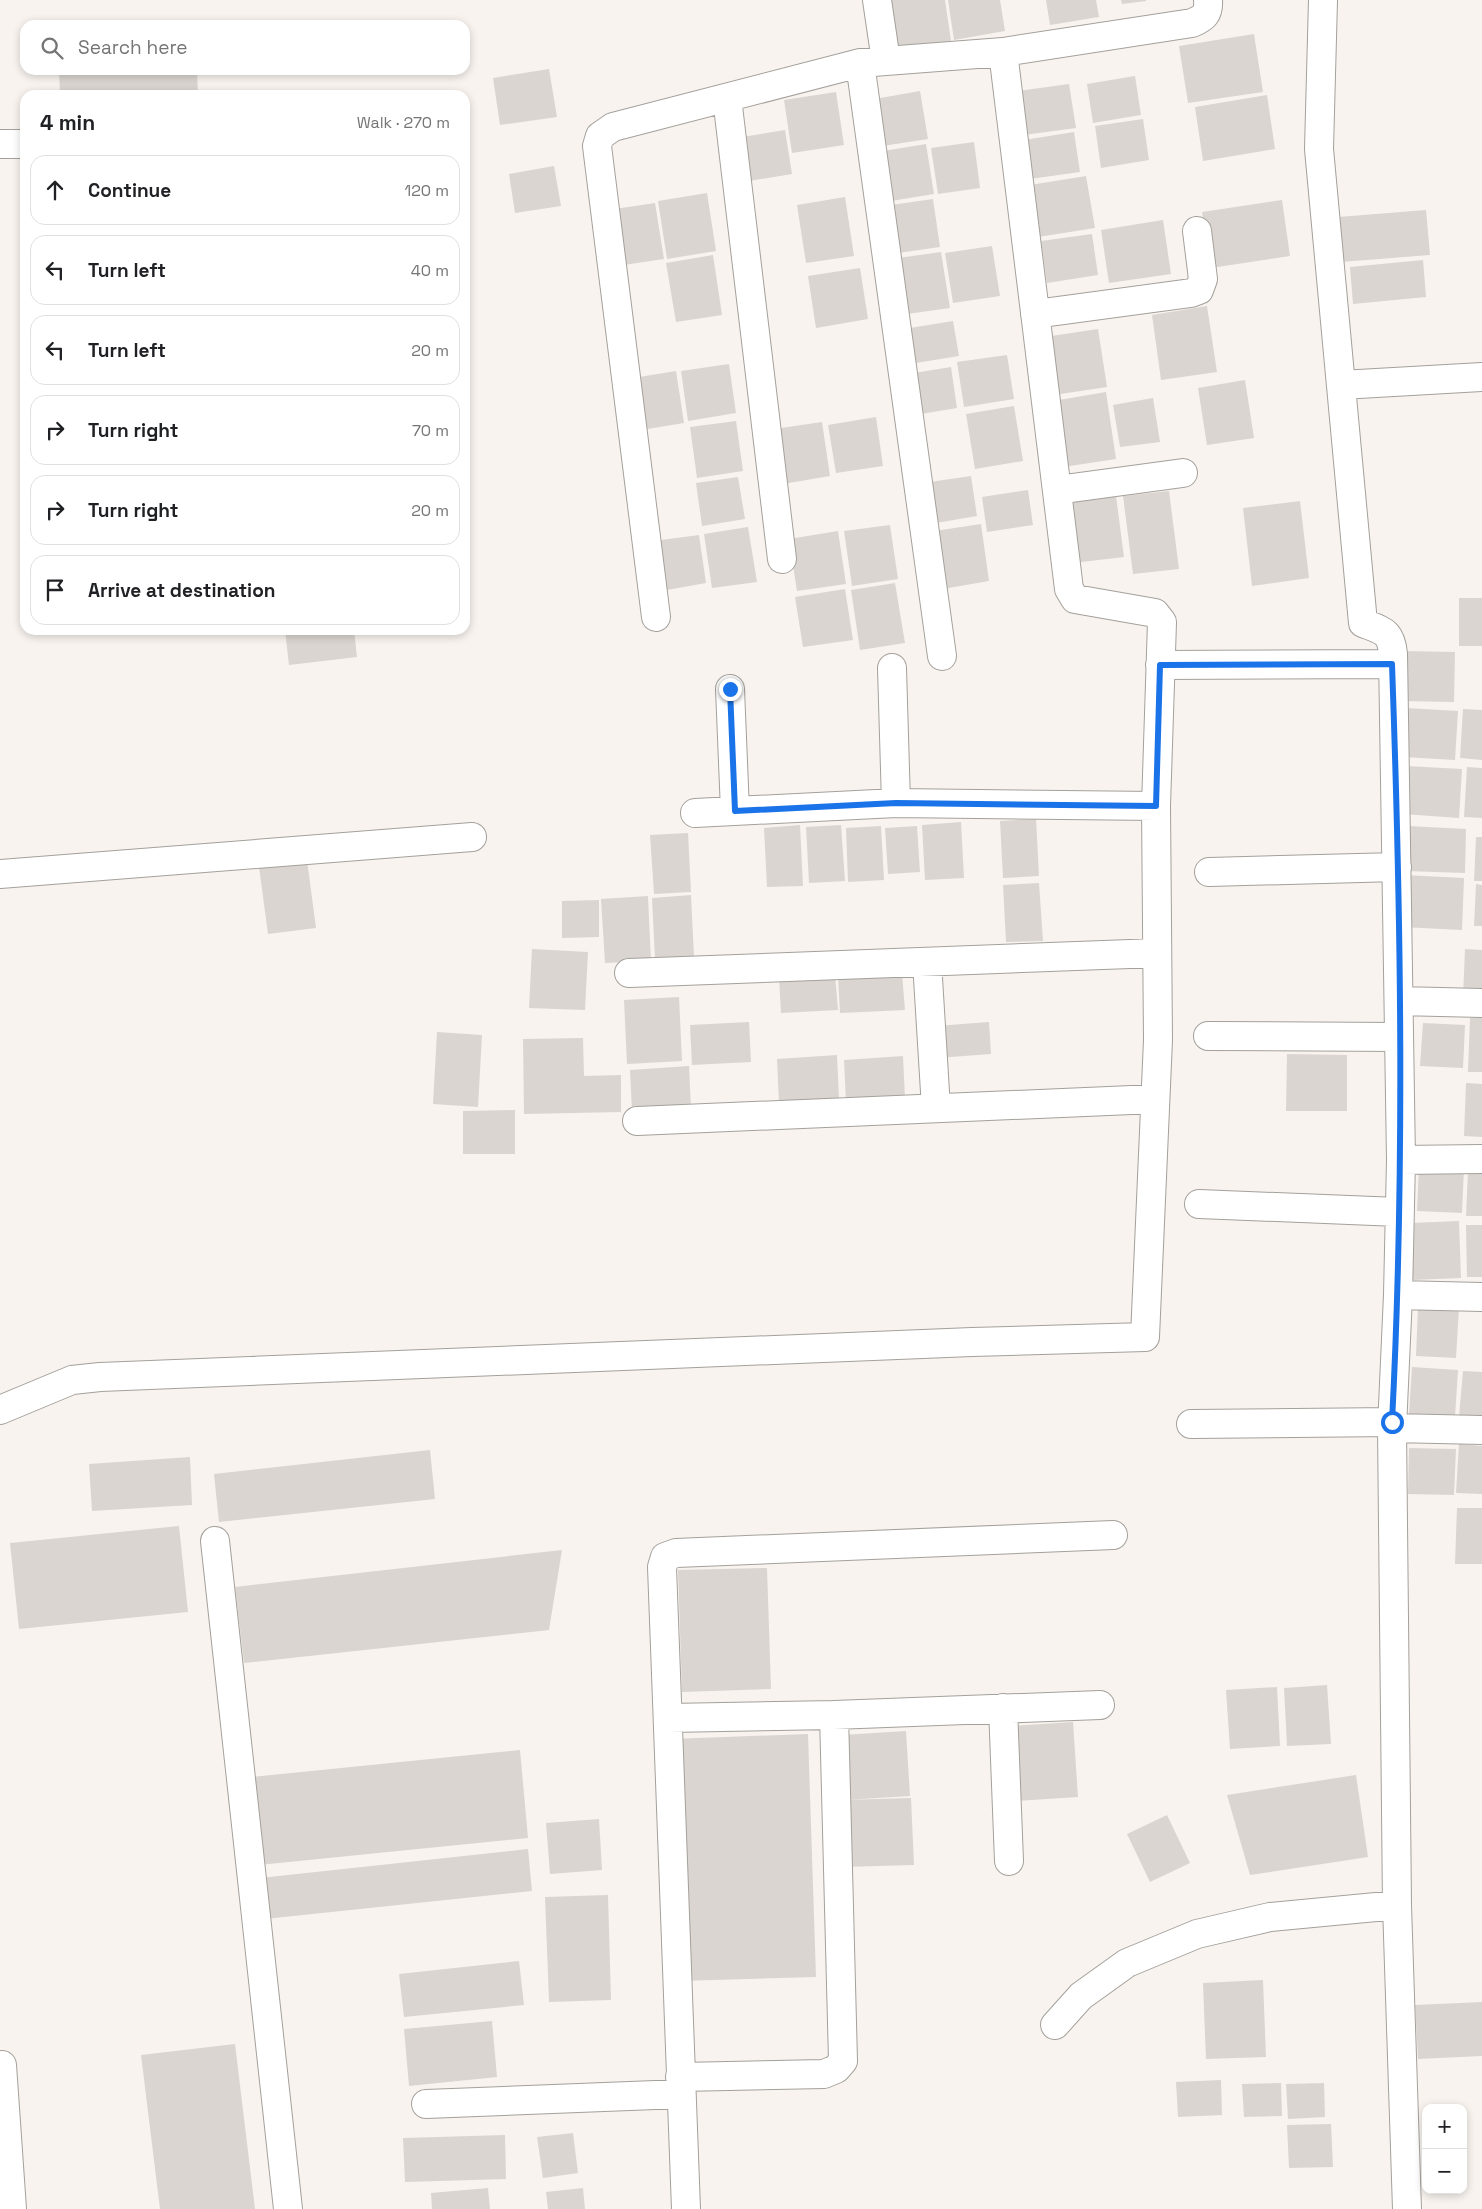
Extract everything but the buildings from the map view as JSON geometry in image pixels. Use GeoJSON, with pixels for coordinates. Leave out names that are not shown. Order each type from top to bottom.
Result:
{"type":"FeatureCollection","features":[{"type":"Feature","properties":{"kind":"street"},"geometry":{"type":"LineString","coordinates":[[877,0],[886,61]]}},
{"type":"Feature","properties":{"kind":"street"},"geometry":{"type":"LineString","coordinates":[[656,617],[597,146],[600,136],[613,128],[860,62],[1003,52],[1192,23],[1204,18],[1209,8],[1208,0]]}},
{"type":"Feature","properties":{"kind":"street"},"geometry":{"type":"LineString","coordinates":[[1323,0],[1320,148],[1363,623],[1385,632],[1391,640],[1392,664],[1401,1160],[1398,1212],[1398,1295],[1392,1425],[1397,1905],[1406,2209]]}},
{"type":"Feature","properties":{"kind":"street"},"geometry":{"type":"LineString","coordinates":[[0,1410],[72,1380],[100,1377],[962,1342],[1145,1338],[1155,1099],[1157,953],[1156,806],[1162,622],[1155,613],[1075,600],[1069,589],[1003,52]]}},
{"type":"Feature","properties":{"kind":"street"},"geometry":{"type":"LineString","coordinates":[[860,62],[942,656]]}},
{"type":"Feature","properties":{"kind":"street"},"geometry":{"type":"LineString","coordinates":[[727,98],[782,559]]}},
{"type":"Feature","properties":{"kind":"street"},"geometry":{"type":"LineString","coordinates":[[0,144],[20,144]]}},
{"type":"Feature","properties":{"kind":"street"},"geometry":{"type":"LineString","coordinates":[[1035,314],[1191,293],[1199,290],[1203,279],[1197,231]]}},
{"type":"Feature","properties":{"kind":"street"},"geometry":{"type":"LineString","coordinates":[[1341,385],[1482,377]]}},
{"type":"Feature","properties":{"kind":"street"},"geometry":{"type":"LineString","coordinates":[[1057,490],[1184,473]]}},
{"type":"Feature","properties":{"kind":"street"},"geometry":{"type":"LineString","coordinates":[[1160,665],[1392,664]]}},
{"type":"Feature","properties":{"kind":"street"},"geometry":{"type":"LineString","coordinates":[[892,668],[896,803]]}},
{"type":"Feature","properties":{"kind":"street"},"geometry":{"type":"LineString","coordinates":[[730,689],[735,811]]}},
{"type":"Feature","properties":{"kind":"street"},"geometry":{"type":"LineString","coordinates":[[695,813],[896,803],[1156,806]]}},
{"type":"Feature","properties":{"kind":"street"},"geometry":{"type":"LineString","coordinates":[[0,874],[472,837]]}},
{"type":"Feature","properties":{"kind":"street"},"geometry":{"type":"LineString","coordinates":[[1209,872],[1397,867]]}},
{"type":"Feature","properties":{"kind":"street"},"geometry":{"type":"LineString","coordinates":[[628,973],[1157,953]]}},
{"type":"Feature","properties":{"kind":"street"},"geometry":{"type":"LineString","coordinates":[[927,962],[936,1108]]}},
{"type":"Feature","properties":{"kind":"street"},"geometry":{"type":"LineString","coordinates":[[1399,1002],[1482,1003]]}},
{"type":"Feature","properties":{"kind":"street"},"geometry":{"type":"LineString","coordinates":[[1208,1036],[1399,1037]]}},
{"type":"Feature","properties":{"kind":"street"},"geometry":{"type":"LineString","coordinates":[[637,1120],[1155,1099]]}},
{"type":"Feature","properties":{"kind":"street"},"geometry":{"type":"LineString","coordinates":[[1401,1160],[1482,1159]]}},
{"type":"Feature","properties":{"kind":"street"},"geometry":{"type":"LineString","coordinates":[[1199,1204],[1398,1212]]}},
{"type":"Feature","properties":{"kind":"street"},"geometry":{"type":"LineString","coordinates":[[1398,1295],[1482,1296]]}},
{"type":"Feature","properties":{"kind":"street"},"geometry":{"type":"LineString","coordinates":[[1191,1424],[1392,1425],[1482,1430]]}},
{"type":"Feature","properties":{"kind":"street"},"geometry":{"type":"LineString","coordinates":[[686,2209],[662,1567],[665,1557],[676,1552],[1113,1534]]}},
{"type":"Feature","properties":{"kind":"street"},"geometry":{"type":"LineString","coordinates":[[215,1541],[288,2209]]}},
{"type":"Feature","properties":{"kind":"street"},"geometry":{"type":"LineString","coordinates":[[669,1718],[834,1716],[1100,1704]]}},
{"type":"Feature","properties":{"kind":"street"},"geometry":{"type":"LineString","coordinates":[[1003,1708],[1008,1862]]}},
{"type":"Feature","properties":{"kind":"street"},"geometry":{"type":"LineString","coordinates":[[426,2104],[824,2074],[836,2069],[843,2060],[834,1716]]}},
{"type":"Feature","properties":{"kind":"street"},"geometry":{"type":"LineString","coordinates":[[1055,2025],[1081,1996],[1127,1963],[1197,1934],[1270,1917],[1397,1905]]}},
{"type":"Feature","properties":{"kind":"street"},"geometry":{"type":"LineString","coordinates":[[2,2065],[12,2209]]}},
{"type":"Feature","properties":{"kind":"route"},"geometry":{"type":"LineString","coordinates":[[730,689],[735,811],[896,803],[1156,806],[1160,665],[1392,664],[1401,1160],[1398,1212],[1398,1295],[1392,1422]]}}]}
